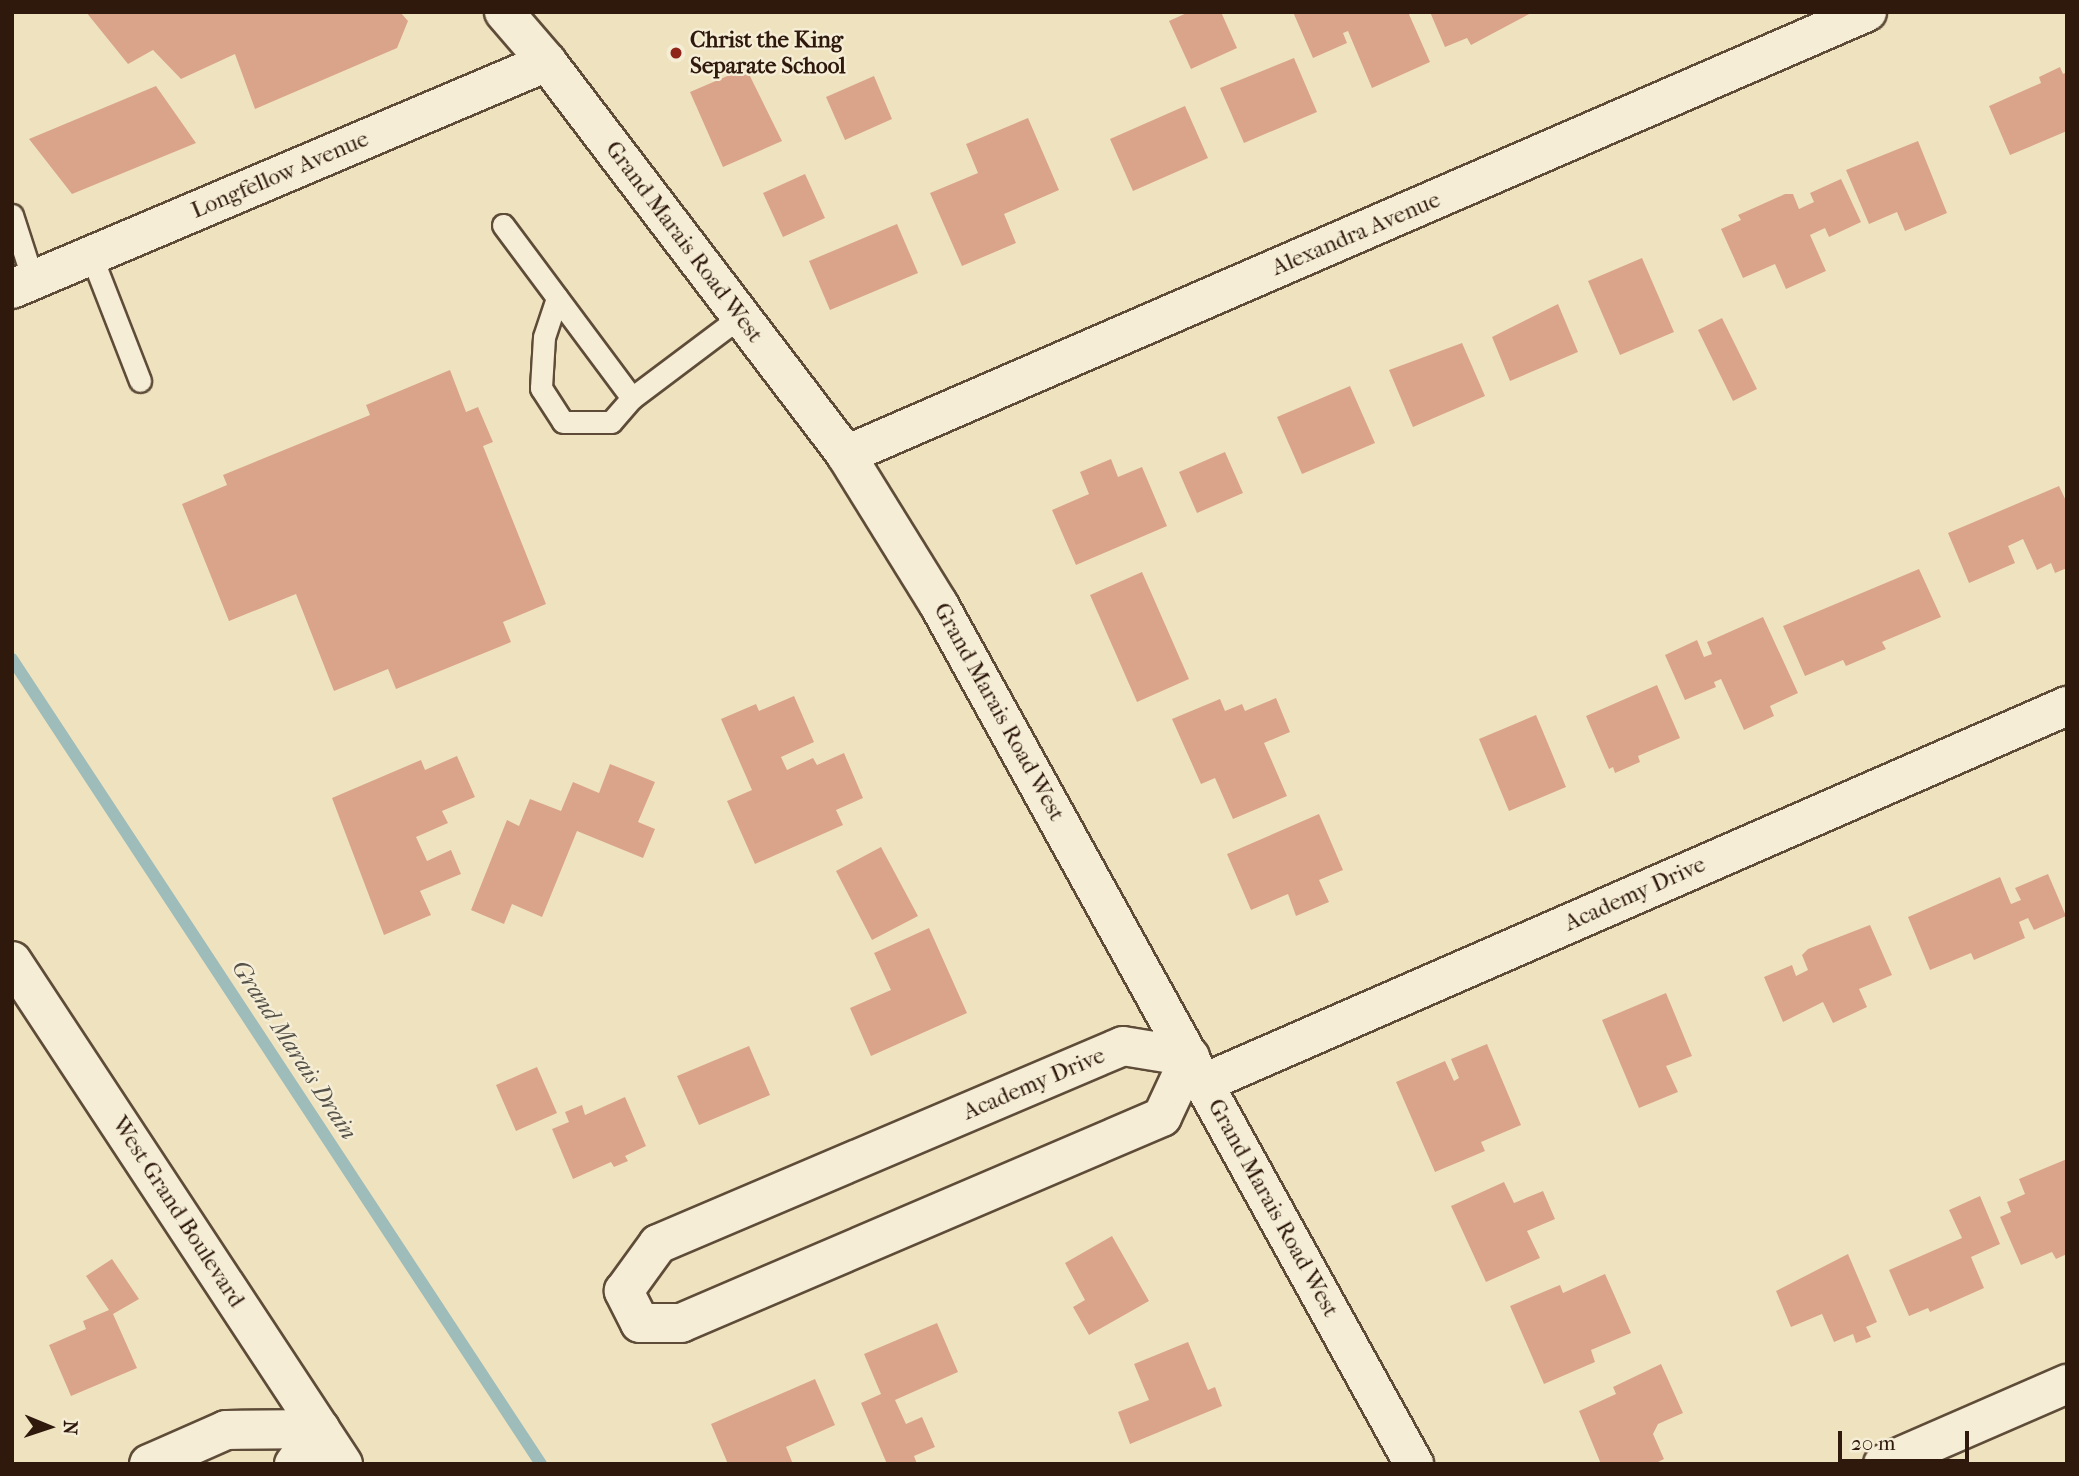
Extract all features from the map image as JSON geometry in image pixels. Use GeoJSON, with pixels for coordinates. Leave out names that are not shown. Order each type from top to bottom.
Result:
{"type":"FeatureCollection","features":[{"type":"Feature","properties":{"kind":"street","name":"Grand Marais Road West"},"geometry":{"type":"LineString","coordinates":[[504,12],[547,62],[846,456],[939,604],[1414,1464]]}},
{"type":"Feature","properties":{"kind":"street","name":"Alexandra Avenue"},"geometry":{"type":"LineString","coordinates":[[846,456],[1867,12]]}},
{"type":"Feature","properties":{"kind":"street","name":"Longfellow Avenue"},"geometry":{"type":"LineString","coordinates":[[23,284],[547,62]]}},
{"type":"Feature","properties":{"kind":"street","name":"Academy Drive"},"geometry":{"type":"LineString","coordinates":[[1197,1070],[1123,1045],[658,1244],[624,1291],[640,1323],[681,1323],[1162,1116],[1197,1070],[2067,706]]}},
{"type":"Feature","properties":{"kind":"street","name":"West Grand Boulevard"},"geometry":{"type":"LineString","coordinates":[[12,961],[342,1464]]}},
{"type":"Feature","properties":{"kind":"street"},"geometry":{"type":"LineString","coordinates":[[1883,1464],[2067,1384]]}},
{"type":"Feature","properties":{"kind":"street"},"geometry":{"type":"LineString","coordinates":[[149,1464],[226,1430],[320,1429]]}},
{"type":"Feature","properties":{"kind":"street"},"geometry":{"type":"LineString","coordinates":[[294,1464],[320,1429]]}},
{"type":"Feature","properties":{"kind":"lane"},"geometry":{"type":"LineString","coordinates":[[12,215],[23,284]]}},
{"type":"Feature","properties":{"kind":"lane"},"geometry":{"type":"LineString","coordinates":[[503,225],[632,398]]}},
{"type":"Feature","properties":{"kind":"lane"},"geometry":{"type":"LineString","coordinates":[[91,255],[139,381]]}},
{"type":"Feature","properties":{"kind":"lane"},"geometry":{"type":"LineString","coordinates":[[558,298],[544,338],[541,388],[563,422],[611,422],[632,398],[740,317]]}},
{"type":"Feature","properties":{"kind":"building"},"geometry":{"type":"Polygon","coordinates":[[[86,12],[400,12],[408,21],[397,48],[255,109],[235,54],[181,79],[153,50],[128,64],[86,12]]]}},
{"type":"Feature","properties":{"kind":"building"},"geometry":{"type":"Polygon","coordinates":[[[1189,12],[1221,12],[1237,48],[1191,69],[1169,21],[1189,12]]]}},
{"type":"Feature","properties":{"kind":"building"},"geometry":{"type":"Polygon","coordinates":[[[1293,12],[1408,12],[1430,62],[1372,88],[1348,31],[1343,33],[1347,43],[1313,58],[1293,12]]]}},
{"type":"Feature","properties":{"kind":"building"},"geometry":{"type":"Polygon","coordinates":[[[1430,12],[1533,12],[1471,45],[1467,38],[1445,47],[1430,12]]]}},
{"type":"Feature","properties":{"kind":"building"},"geometry":{"type":"Polygon","coordinates":[[[1294,58],[1317,112],[1244,143],[1220,88],[1294,58]]]}},
{"type":"Feature","properties":{"kind":"building"},"geometry":{"type":"Polygon","coordinates":[[[2060,67],[2063,74],[2067,72],[2067,131],[2010,155],[1989,106],[2041,83],[2039,77],[2060,67]]]}},
{"type":"Feature","properties":{"kind":"building"},"geometry":{"type":"Polygon","coordinates":[[[746,68],[782,141],[723,167],[690,92],[746,68]]]}},
{"type":"Feature","properties":{"kind":"building"},"geometry":{"type":"Polygon","coordinates":[[[874,76],[892,119],[845,140],[826,97],[874,76]]]}},
{"type":"Feature","properties":{"kind":"building"},"geometry":{"type":"Polygon","coordinates":[[[156,86],[196,143],[72,194],[29,139],[156,86]]]}},
{"type":"Feature","properties":{"kind":"building"},"geometry":{"type":"Polygon","coordinates":[[[1185,106],[1208,158],[1133,191],[1110,139],[1185,106]]]}},
{"type":"Feature","properties":{"kind":"building"},"geometry":{"type":"Polygon","coordinates":[[[1028,118],[1059,190],[1004,214],[1016,243],[962,266],[930,193],[978,173],[966,144],[1028,118]]]}},
{"type":"Feature","properties":{"kind":"building"},"geometry":{"type":"Polygon","coordinates":[[[1918,141],[1947,213],[1905,231],[1897,212],[1869,224],[1846,170],[1918,141]]]}},
{"type":"Feature","properties":{"kind":"building"},"geometry":{"type":"Polygon","coordinates":[[[805,174],[825,218],[783,237],[763,193],[805,174]]]}},
{"type":"Feature","properties":{"kind":"building"},"geometry":{"type":"Polygon","coordinates":[[[1841,179],[1861,222],[1829,237],[1825,228],[1810,235],[1826,271],[1786,289],[1775,264],[1743,278],[1721,229],[1741,220],[1738,215],[1785,194],[1793,194],[1799,209],[1814,202],[1810,193],[1841,179]]]}},
{"type":"Feature","properties":{"kind":"building"},"geometry":{"type":"Polygon","coordinates":[[[897,224],[918,273],[830,310],[809,261],[897,224]]]}},
{"type":"Feature","properties":{"kind":"building"},"geometry":{"type":"Polygon","coordinates":[[[1642,258],[1674,332],[1620,355],[1588,281],[1642,258]]]}},
{"type":"Feature","properties":{"kind":"building"},"geometry":{"type":"Polygon","coordinates":[[[1558,304],[1578,352],[1510,381],[1492,337],[1558,304]]]}},
{"type":"Feature","properties":{"kind":"building"},"geometry":{"type":"Polygon","coordinates":[[[1722,318],[1757,389],[1733,401],[1698,330],[1722,318]]]}},
{"type":"Feature","properties":{"kind":"building"},"geometry":{"type":"Polygon","coordinates":[[[1462,343],[1485,396],[1413,427],[1389,370],[1462,343]]]}},
{"type":"Feature","properties":{"kind":"building"},"geometry":{"type":"Polygon","coordinates":[[[450,370],[466,412],[478,407],[493,442],[483,446],[546,604],[503,622],[511,642],[396,689],[388,669],[334,691],[296,594],[229,621],[182,504],[227,485],[223,475],[370,415],[366,405],[450,370]]]}},
{"type":"Feature","properties":{"kind":"building"},"geometry":{"type":"Polygon","coordinates":[[[1350,386],[1375,443],[1302,474],[1277,417],[1350,386]]]}},
{"type":"Feature","properties":{"kind":"building"},"geometry":{"type":"Polygon","coordinates":[[[1225,452],[1243,493],[1197,513],[1179,472],[1225,452]]]}},
{"type":"Feature","properties":{"kind":"building"},"geometry":{"type":"Polygon","coordinates":[[[1111,459],[1118,477],[1142,467],[1167,526],[1076,565],[1052,510],[1089,494],[1080,472],[1111,459]]]}},
{"type":"Feature","properties":{"kind":"building"},"geometry":{"type":"Polygon","coordinates":[[[2059,486],[2067,503],[2067,568],[2055,573],[2051,563],[2037,570],[2023,539],[2008,546],[2015,563],[1969,583],[1948,533],[2059,486]]]}},
{"type":"Feature","properties":{"kind":"building"},"geometry":{"type":"Polygon","coordinates":[[[1919,569],[1941,617],[1882,642],[1886,649],[1846,666],[1843,660],[1805,676],[1783,626],[1919,569]]]}},
{"type":"Feature","properties":{"kind":"building"},"geometry":{"type":"Polygon","coordinates":[[[1142,572],[1189,679],[1137,702],[1090,595],[1142,572]]]}},
{"type":"Feature","properties":{"kind":"building"},"geometry":{"type":"Polygon","coordinates":[[[1763,617],[1798,693],[1770,706],[1774,716],[1744,730],[1721,679],[1714,682],[1716,687],[1685,700],[1665,655],[1697,640],[1704,657],[1712,654],[1707,642],[1763,617]]]}},
{"type":"Feature","properties":{"kind":"building"},"geometry":{"type":"Polygon","coordinates":[[[1657,685],[1680,738],[1638,756],[1640,762],[1615,773],[1613,767],[1609,769],[1586,716],[1657,685]]]}},
{"type":"Feature","properties":{"kind":"building"},"geometry":{"type":"Polygon","coordinates":[[[794,696],[814,742],[781,757],[787,770],[813,758],[817,765],[844,753],[863,798],[836,810],[843,825],[755,864],[727,801],[752,790],[721,719],[756,704],[759,711],[794,696]]]}},
{"type":"Feature","properties":{"kind":"building"},"geometry":{"type":"Polygon","coordinates":[[[1276,698],[1290,732],[1264,743],[1287,796],[1233,819],[1215,778],[1201,784],[1172,719],[1220,699],[1225,711],[1242,704],[1245,711],[1276,698]]]}},
{"type":"Feature","properties":{"kind":"building"},"geometry":{"type":"Polygon","coordinates":[[[1536,715],[1566,787],[1509,811],[1479,739],[1536,715]]]}},
{"type":"Feature","properties":{"kind":"building"},"geometry":{"type":"Polygon","coordinates":[[[457,756],[475,797],[442,811],[448,823],[416,837],[427,861],[451,850],[461,874],[420,891],[431,915],[384,935],[332,798],[421,760],[425,770],[457,756]]]}},
{"type":"Feature","properties":{"kind":"building"},"geometry":{"type":"Polygon","coordinates":[[[610,764],[655,782],[638,822],[655,829],[643,858],[577,831],[542,917],[512,904],[504,924],[471,910],[507,820],[519,826],[530,799],[561,811],[573,782],[599,793],[610,764]]]}},
{"type":"Feature","properties":{"kind":"building"},"geometry":{"type":"Polygon","coordinates":[[[1319,814],[1343,870],[1319,880],[1329,902],[1296,916],[1288,894],[1251,910],[1227,854],[1319,814]]]}},
{"type":"Feature","properties":{"kind":"building"},"geometry":{"type":"Polygon","coordinates":[[[881,847],[918,916],[872,940],[836,871],[881,847]]]}},
{"type":"Feature","properties":{"kind":"building"},"geometry":{"type":"Polygon","coordinates":[[[2048,874],[2066,916],[2034,930],[2028,918],[2019,922],[2025,938],[1974,960],[1971,953],[1930,970],[1908,917],[2000,877],[2011,904],[2021,900],[2015,888],[2048,874]]]}},
{"type":"Feature","properties":{"kind":"building"},"geometry":{"type":"Polygon","coordinates":[[[1870,925],[1892,975],[1859,989],[1867,1007],[1833,1023],[1823,1002],[1783,1022],[1764,977],[1792,965],[1796,976],[1808,970],[1802,955],[1808,949],[1870,925]]]}},
{"type":"Feature","properties":{"kind":"building"},"geometry":{"type":"Polygon","coordinates":[[[929,928],[967,1013],[871,1056],[850,1008],[891,990],[874,953],[929,928]]]}},
{"type":"Feature","properties":{"kind":"building"},"geometry":{"type":"Polygon","coordinates":[[[1666,993],[1692,1056],[1666,1066],[1678,1092],[1639,1108],[1602,1020],[1666,993]]]}},
{"type":"Feature","properties":{"kind":"building"},"geometry":{"type":"Polygon","coordinates":[[[1487,1044],[1521,1125],[1481,1142],[1485,1151],[1435,1172],[1396,1082],[1445,1061],[1454,1081],[1459,1078],[1451,1059],[1487,1044]]]}},
{"type":"Feature","properties":{"kind":"building"},"geometry":{"type":"Polygon","coordinates":[[[749,1046],[770,1095],[699,1125],[677,1076],[749,1046]]]}},
{"type":"Feature","properties":{"kind":"building"},"geometry":{"type":"Polygon","coordinates":[[[537,1067],[557,1113],[516,1131],[496,1085],[537,1067]]]}},
{"type":"Feature","properties":{"kind":"building"},"geometry":{"type":"Polygon","coordinates":[[[625,1097],[646,1146],[625,1156],[628,1161],[614,1167],[611,1162],[573,1179],[552,1129],[569,1122],[565,1112],[582,1105],[585,1115],[625,1097]]]}},
{"type":"Feature","properties":{"kind":"building"},"geometry":{"type":"Polygon","coordinates":[[[2067,1159],[2067,1254],[2056,1259],[2052,1252],[2021,1265],[2000,1217],[2011,1212],[2007,1202],[2025,1194],[2019,1179],[2067,1159]]]}},
{"type":"Feature","properties":{"kind":"building"},"geometry":{"type":"Polygon","coordinates":[[[1504,1182],[1514,1203],[1543,1191],[1555,1219],[1527,1231],[1540,1258],[1486,1282],[1451,1206],[1504,1182]]]}},
{"type":"Feature","properties":{"kind":"building"},"geometry":{"type":"Polygon","coordinates":[[[1980,1196],[2000,1244],[1971,1257],[1984,1288],[1930,1312],[1928,1308],[1909,1316],[1889,1270],[1962,1238],[1949,1210],[1980,1196]]]}},
{"type":"Feature","properties":{"kind":"building"},"geometry":{"type":"Polygon","coordinates":[[[1112,1236],[1149,1301],[1089,1335],[1073,1307],[1085,1300],[1065,1263],[1112,1236]]]}},
{"type":"Feature","properties":{"kind":"building"},"geometry":{"type":"Polygon","coordinates":[[[1848,1254],[1877,1322],[1866,1327],[1871,1337],[1856,1343],[1853,1334],[1834,1342],[1822,1314],[1791,1327],[1776,1291],[1848,1254]]]}},
{"type":"Feature","properties":{"kind":"building"},"geometry":{"type":"Polygon","coordinates":[[[112,1259],[139,1299],[113,1314],[137,1368],[71,1396],[49,1345],[86,1329],[83,1321],[109,1310],[86,1276],[112,1259]]]}},
{"type":"Feature","properties":{"kind":"building"},"geometry":{"type":"Polygon","coordinates":[[[1605,1274],[1631,1333],[1591,1350],[1595,1362],[1544,1384],[1510,1306],[1560,1285],[1563,1293],[1605,1274]]]}},
{"type":"Feature","properties":{"kind":"building"},"geometry":{"type":"Polygon","coordinates":[[[937,1323],[958,1372],[895,1400],[906,1424],[922,1417],[935,1447],[914,1456],[917,1464],[887,1464],[861,1403],[881,1394],[864,1354],[937,1323]]]}},
{"type":"Feature","properties":{"kind":"building"},"geometry":{"type":"Polygon","coordinates":[[[1188,1342],[1208,1390],[1215,1387],[1222,1406],[1130,1444],[1118,1412],[1149,1400],[1134,1364],[1188,1342]]]}},
{"type":"Feature","properties":{"kind":"building"},"geometry":{"type":"Polygon","coordinates":[[[1661,1364],[1683,1413],[1658,1424],[1653,1434],[1664,1459],[1654,1464],[1601,1464],[1579,1411],[1616,1394],[1613,1387],[1661,1364]]]}},
{"type":"Feature","properties":{"kind":"building"},"geometry":{"type":"Polygon","coordinates":[[[815,1379],[835,1425],[786,1447],[793,1464],[728,1464],[711,1424],[815,1379]]]}},
{"type":"Feature","properties":{"kind":"waterway","name":"Grand Marais Drain"},"geometry":{"type":"LineString","coordinates":[[12,659],[541,1464]]}},
{"type":"Feature","properties":{"kind":"place","name":"Christ the King Separate School"},"geometry":{"type":"Point","coordinates":[676,53]}}]}
